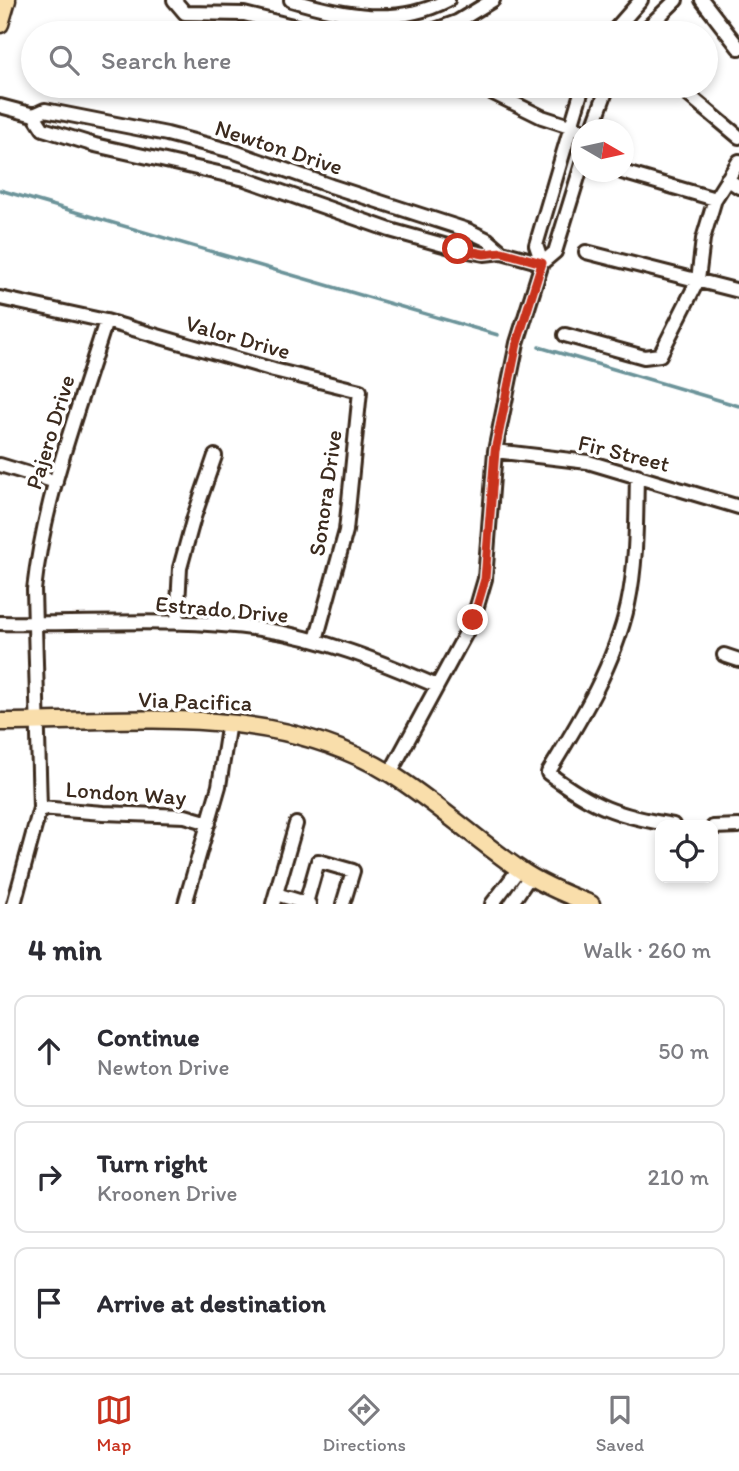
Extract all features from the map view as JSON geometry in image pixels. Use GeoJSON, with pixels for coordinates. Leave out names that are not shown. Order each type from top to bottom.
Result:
{"type":"FeatureCollection","features":[{"type":"Feature","properties":{"kind":"main road"},"geometry":{"type":"LineString","coordinates":[[0,24],[7,0]]}},
{"type":"Feature","properties":{"kind":"main road","name":"Via Pacifica"},"geometry":{"type":"LineString","coordinates":[[0,722],[229,722],[293,733],[339,749],[390,773],[524,873],[591,904]]}},
{"type":"Feature","properties":{"kind":"street"},"geometry":{"type":"LineString","coordinates":[[174,0],[185,13],[244,14],[272,21]]}},
{"type":"Feature","properties":{"kind":"street"},"geometry":{"type":"LineString","coordinates":[[291,0],[356,16],[401,16],[430,9],[448,0]]}},
{"type":"Feature","properties":{"kind":"street"},"geometry":{"type":"LineString","coordinates":[[458,21],[477,12],[493,0]]}},
{"type":"Feature","properties":{"kind":"street"},"geometry":{"type":"LineString","coordinates":[[623,21],[641,0]]}},
{"type":"Feature","properties":{"kind":"street"},"geometry":{"type":"LineString","coordinates":[[654,21],[676,0]]}},
{"type":"Feature","properties":{"kind":"street"},"geometry":{"type":"LineString","coordinates":[[702,0],[739,48]]}},
{"type":"Feature","properties":{"kind":"street"},"geometry":{"type":"LineString","coordinates":[[430,9],[432,21]]}},
{"type":"Feature","properties":{"kind":"street"},"geometry":{"type":"LineString","coordinates":[[503,98],[542,117],[571,126]]}},
{"type":"Feature","properties":{"kind":"street"},"geometry":{"type":"LineString","coordinates":[[578,119],[581,98]]}},
{"type":"Feature","properties":{"kind":"street"},"geometry":{"type":"LineString","coordinates":[[596,119],[604,98]]}},
{"type":"Feature","properties":{"kind":"street"},"geometry":{"type":"LineString","coordinates":[[692,98],[739,137]]}},
{"type":"Feature","properties":{"kind":"street","name":"Newton Drive"},"geometry":{"type":"LineString","coordinates":[[0,106],[34,115],[45,110],[75,114],[232,151],[467,230],[488,240],[502,252]]}},
{"type":"Feature","properties":{"kind":"street","name":"Newton Drive"},"geometry":{"type":"LineString","coordinates":[[34,115],[43,128],[95,145],[245,179],[390,230],[458,249],[484,254],[502,252],[542,263]]}},
{"type":"Feature","properties":{"kind":"street"},"geometry":{"type":"LineString","coordinates":[[542,263],[536,245],[571,143]]}},
{"type":"Feature","properties":{"kind":"street"},"geometry":{"type":"LineString","coordinates":[[565,335],[644,357],[660,355],[698,280],[703,239],[715,199],[739,161]]}},
{"type":"Feature","properties":{"kind":"street"},"geometry":{"type":"LineString","coordinates":[[634,175],[715,199]]}},
{"type":"Feature","properties":{"kind":"street"},"geometry":{"type":"LineString","coordinates":[[727,179],[739,187]]}},
{"type":"Feature","properties":{"kind":"street"},"geometry":{"type":"LineString","coordinates":[[390,773],[473,620],[485,579],[495,451],[517,343],[542,263],[555,252],[576,182]]}},
{"type":"Feature","properties":{"kind":"street"},"geometry":{"type":"LineString","coordinates":[[586,252],[739,291]]}},
{"type":"Feature","properties":{"kind":"street","name":"Valor Drive"},"geometry":{"type":"LineString","coordinates":[[0,298],[106,321],[274,370],[360,391]]}},
{"type":"Feature","properties":{"kind":"street","name":"Pajero Drive"},"geometry":{"type":"LineString","coordinates":[[14,904],[40,807],[34,590],[38,555],[56,482],[106,321]]}},
{"type":"Feature","properties":{"kind":"street","name":"Sonora Drive"},"geometry":{"type":"LineString","coordinates":[[316,640],[346,531],[360,391]]}},
{"type":"Feature","properties":{"kind":"street","name":"Fir Street"},"geometry":{"type":"LineString","coordinates":[[495,451],[588,462],[739,507]]}},
{"type":"Feature","properties":{"kind":"street"},"geometry":{"type":"LineString","coordinates":[[177,623],[180,568],[215,456]]}},
{"type":"Feature","properties":{"kind":"street"},"geometry":{"type":"LineString","coordinates":[[0,465],[56,482]]}},
{"type":"Feature","properties":{"kind":"street"},"geometry":{"type":"LineString","coordinates":[[637,475],[635,545],[628,602],[618,641],[592,701],[548,773],[576,794],[609,811],[655,821]]}},
{"type":"Feature","properties":{"kind":"street","name":"Estrado Drive"},"geometry":{"type":"LineString","coordinates":[[0,623],[177,623],[260,629],[316,640],[362,654],[436,685]]}},
{"type":"Feature","properties":{"kind":"street"},"geometry":{"type":"LineString","coordinates":[[724,655],[739,660]]}},
{"type":"Feature","properties":{"kind":"street"},"geometry":{"type":"LineString","coordinates":[[185,904],[219,786],[229,722]]}},
{"type":"Feature","properties":{"kind":"street","name":"London Way"},"geometry":{"type":"LineString","coordinates":[[40,807],[103,813],[172,815],[209,823]]}},
{"type":"Feature","properties":{"kind":"street"},"geometry":{"type":"LineString","coordinates":[[296,824],[275,899],[307,903],[318,861],[352,871],[343,904]]}},
{"type":"Feature","properties":{"kind":"street"},"geometry":{"type":"LineString","coordinates":[[718,827],[739,826]]}},
{"type":"Feature","properties":{"kind":"street"},"geometry":{"type":"LineString","coordinates":[[492,904],[524,873]]}},
{"type":"Feature","properties":{"kind":"street"},"geometry":{"type":"LineString","coordinates":[[511,904],[524,873]]}},
{"type":"Feature","properties":{"kind":"waterway"},"geometry":{"type":"LineString","coordinates":[[0,190],[498,335]]}},
{"type":"Feature","properties":{"kind":"waterway"},"geometry":{"type":"LineString","coordinates":[[539,347],[739,406]]}},
{"type":"Feature","properties":{"kind":"route"},"geometry":{"type":"LineString","coordinates":[[458,249],[484,254],[502,252],[542,263],[517,343],[495,451],[485,579],[473,620]]}}]}
